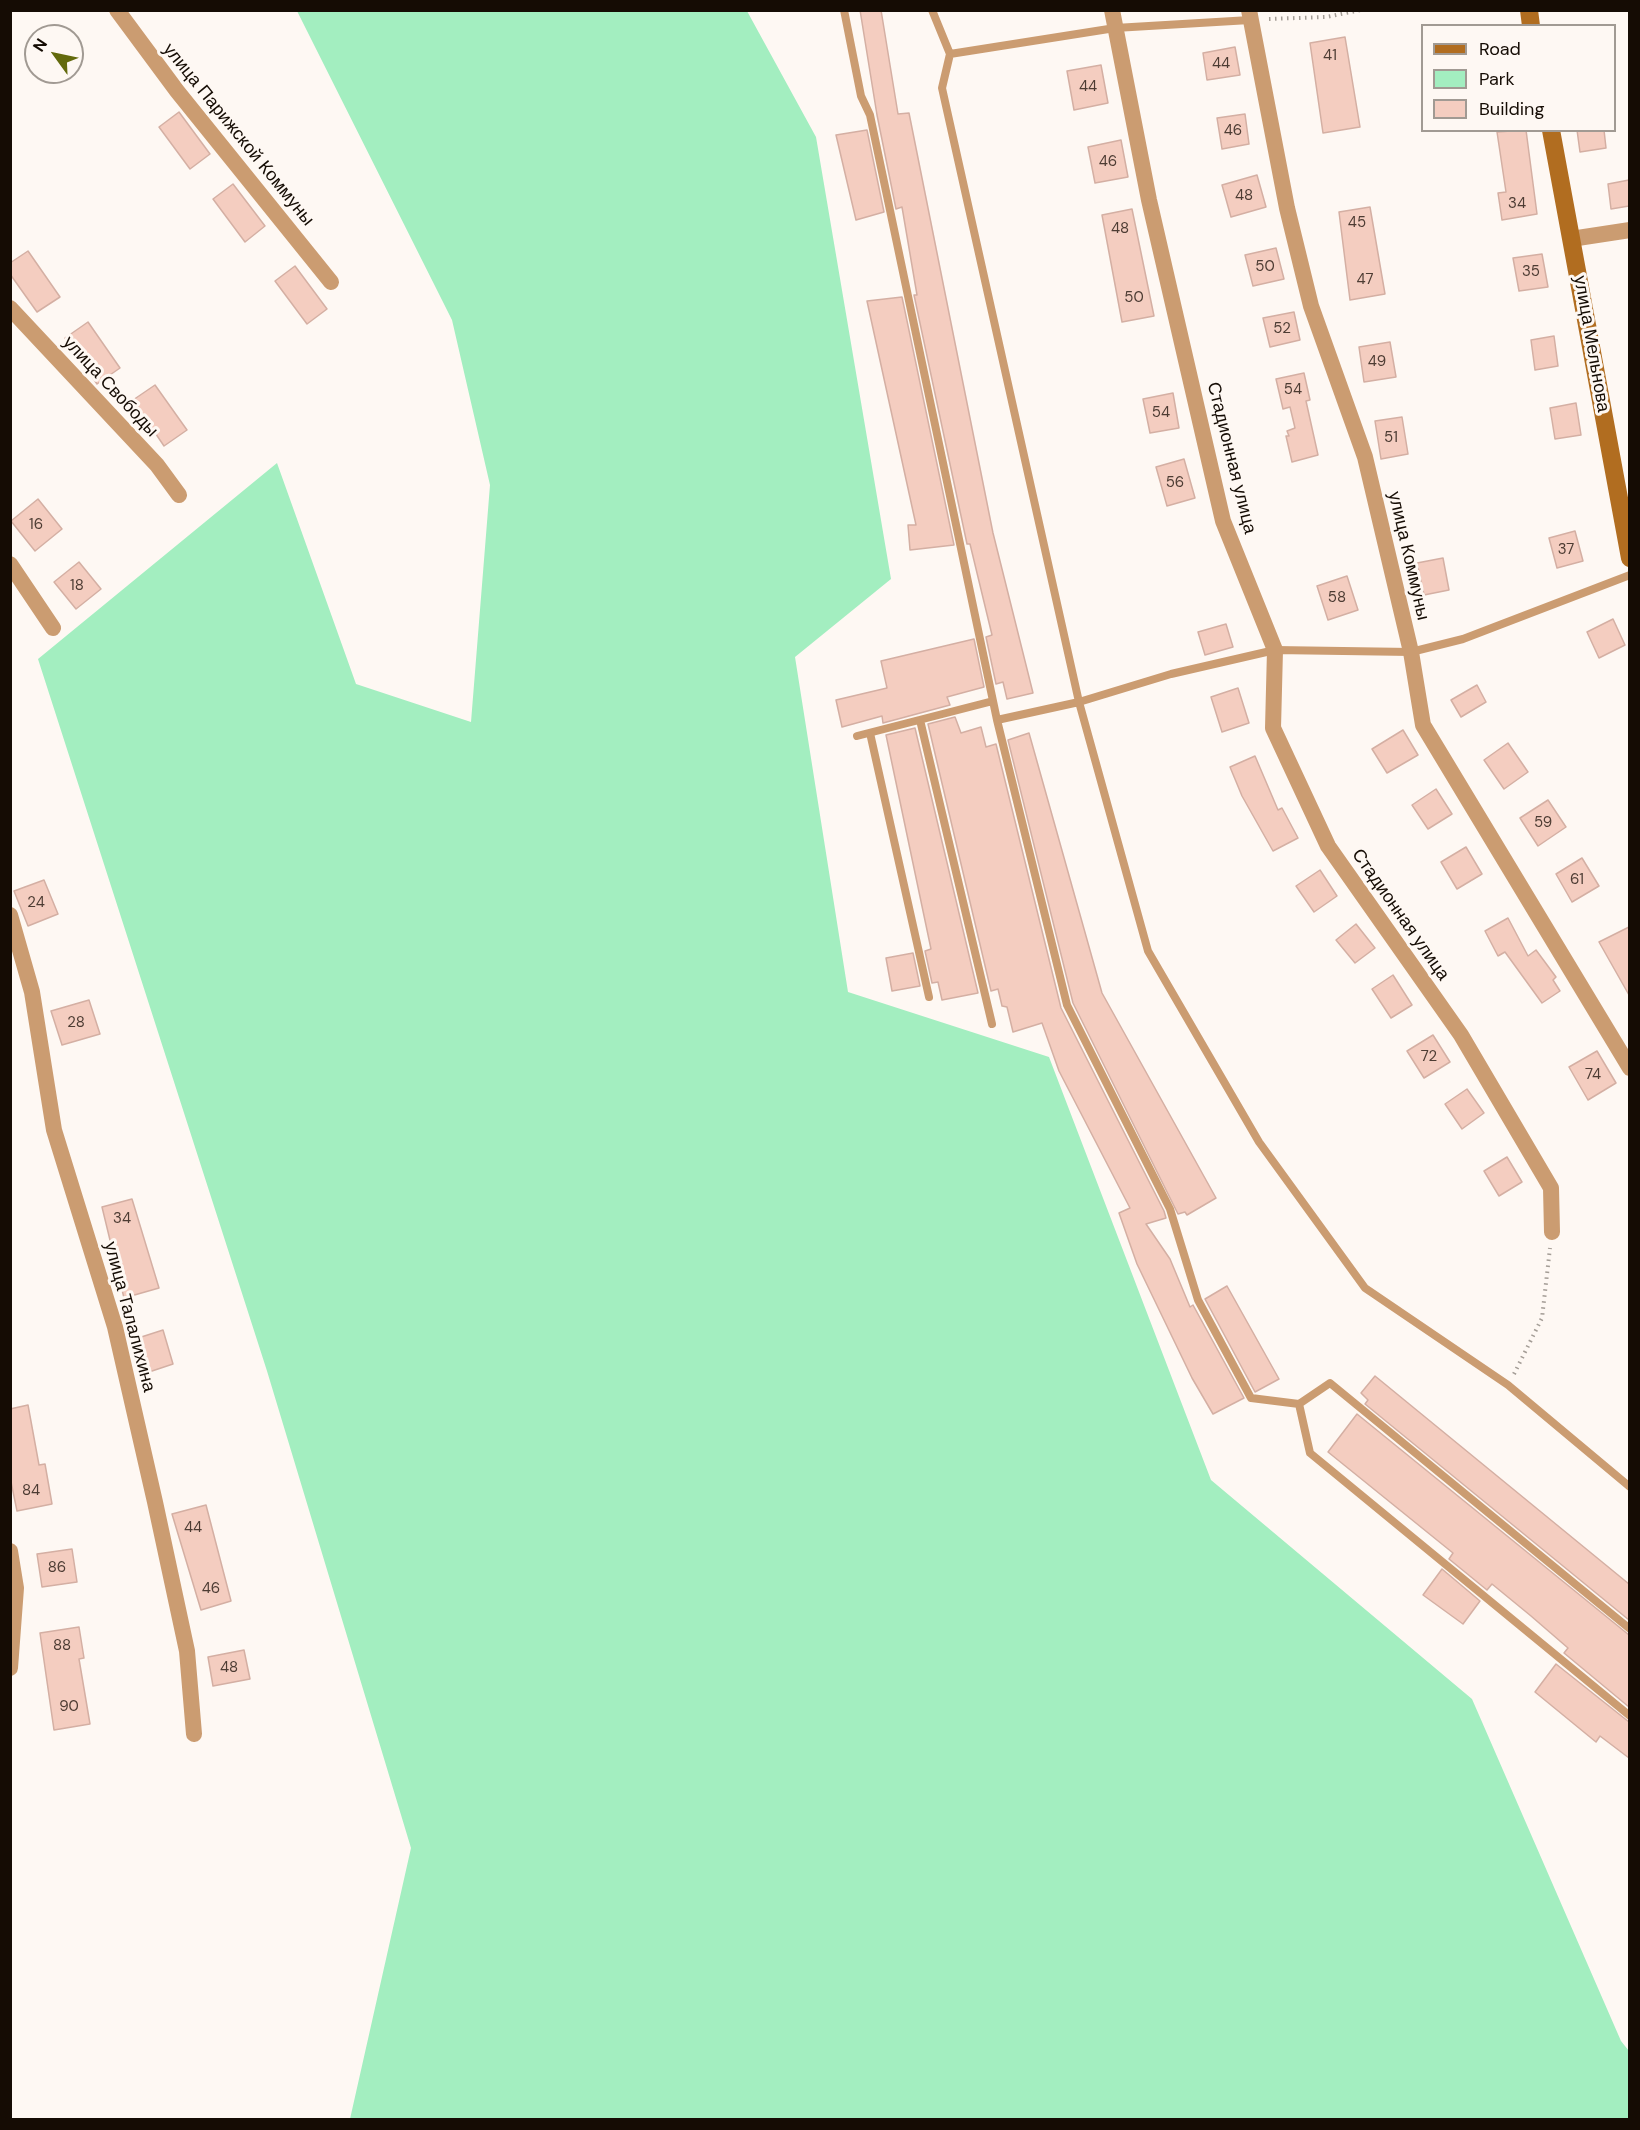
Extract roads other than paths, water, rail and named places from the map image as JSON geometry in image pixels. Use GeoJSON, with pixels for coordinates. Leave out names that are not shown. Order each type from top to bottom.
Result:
{"type":"FeatureCollection","features":[{"type":"Feature","properties":{"kind":"main road","name":"улица Мельнова"},"geometry":{"type":"LineString","coordinates":[[1551,132],[1629,558]]}},
{"type":"Feature","properties":{"kind":"street","name":"улица Парижской Коммуны"},"geometry":{"type":"LineString","coordinates":[[117,10],[177,91],[331,282]]}},
{"type":"Feature","properties":{"kind":"street","name":"Стадионная улица"},"geometry":{"type":"LineString","coordinates":[[1112,10],[1149,200],[1223,521],[1275,650],[1274,728],[1328,846],[1461,1035],[1551,1188],[1552,1232]]}},
{"type":"Feature","properties":{"kind":"street","name":"улица Коммуны"},"geometry":{"type":"LineString","coordinates":[[1250,15],[1287,208],[1311,306],[1365,457],[1411,652],[1423,725],[1629,1068]]}},
{"type":"Feature","properties":{"kind":"street"},"geometry":{"type":"LineString","coordinates":[[1571,239],[1629,230]]}},
{"type":"Feature","properties":{"kind":"street","name":"улица Свободы"},"geometry":{"type":"LineString","coordinates":[[10,308],[157,465],[179,495]]}},
{"type":"Feature","properties":{"kind":"street"},"geometry":{"type":"LineString","coordinates":[[10,564],[53,628]]}},
{"type":"Feature","properties":{"kind":"street","name":"улица Талалихина"},"geometry":{"type":"LineString","coordinates":[[10,915],[32,992],[54,1130],[115,1328],[155,1502],[187,1651],[194,1734]]}},
{"type":"Feature","properties":{"kind":"street"},"geometry":{"type":"LineString","coordinates":[[10,1551],[16,1587],[10,1668]]}},
{"type":"Feature","properties":{"kind":"lane"},"geometry":{"type":"LineString","coordinates":[[844,10],[861,96],[870,115],[997,720],[1067,1005],[1170,1209],[1198,1300],[1251,1398],[1299,1404],[1330,1383],[1629,1629]]}},
{"type":"Feature","properties":{"kind":"lane"},"geometry":{"type":"LineString","coordinates":[[932,10],[950,54],[942,88],[1079,702],[1148,951],[1259,1142],[1365,1288],[1508,1385],[1629,1487]]}},
{"type":"Feature","properties":{"kind":"lane"},"geometry":{"type":"LineString","coordinates":[[950,54],[1115,28],[1250,15]]}},
{"type":"Feature","properties":{"kind":"lane"},"geometry":{"type":"LineString","coordinates":[[997,720],[1079,702],[1171,674],[1275,650],[1411,652],[1463,639],[1629,575]]}},
{"type":"Feature","properties":{"kind":"lane"},"geometry":{"type":"LineString","coordinates":[[857,736],[993,701]]}},
{"type":"Feature","properties":{"kind":"lane"},"geometry":{"type":"LineString","coordinates":[[920,720],[992,1024]]}},
{"type":"Feature","properties":{"kind":"lane"},"geometry":{"type":"LineString","coordinates":[[870,733],[928,998]]}},
{"type":"Feature","properties":{"kind":"lane"},"geometry":{"type":"LineString","coordinates":[[1299,1404],[1310,1453],[1629,1716]]}}]}
